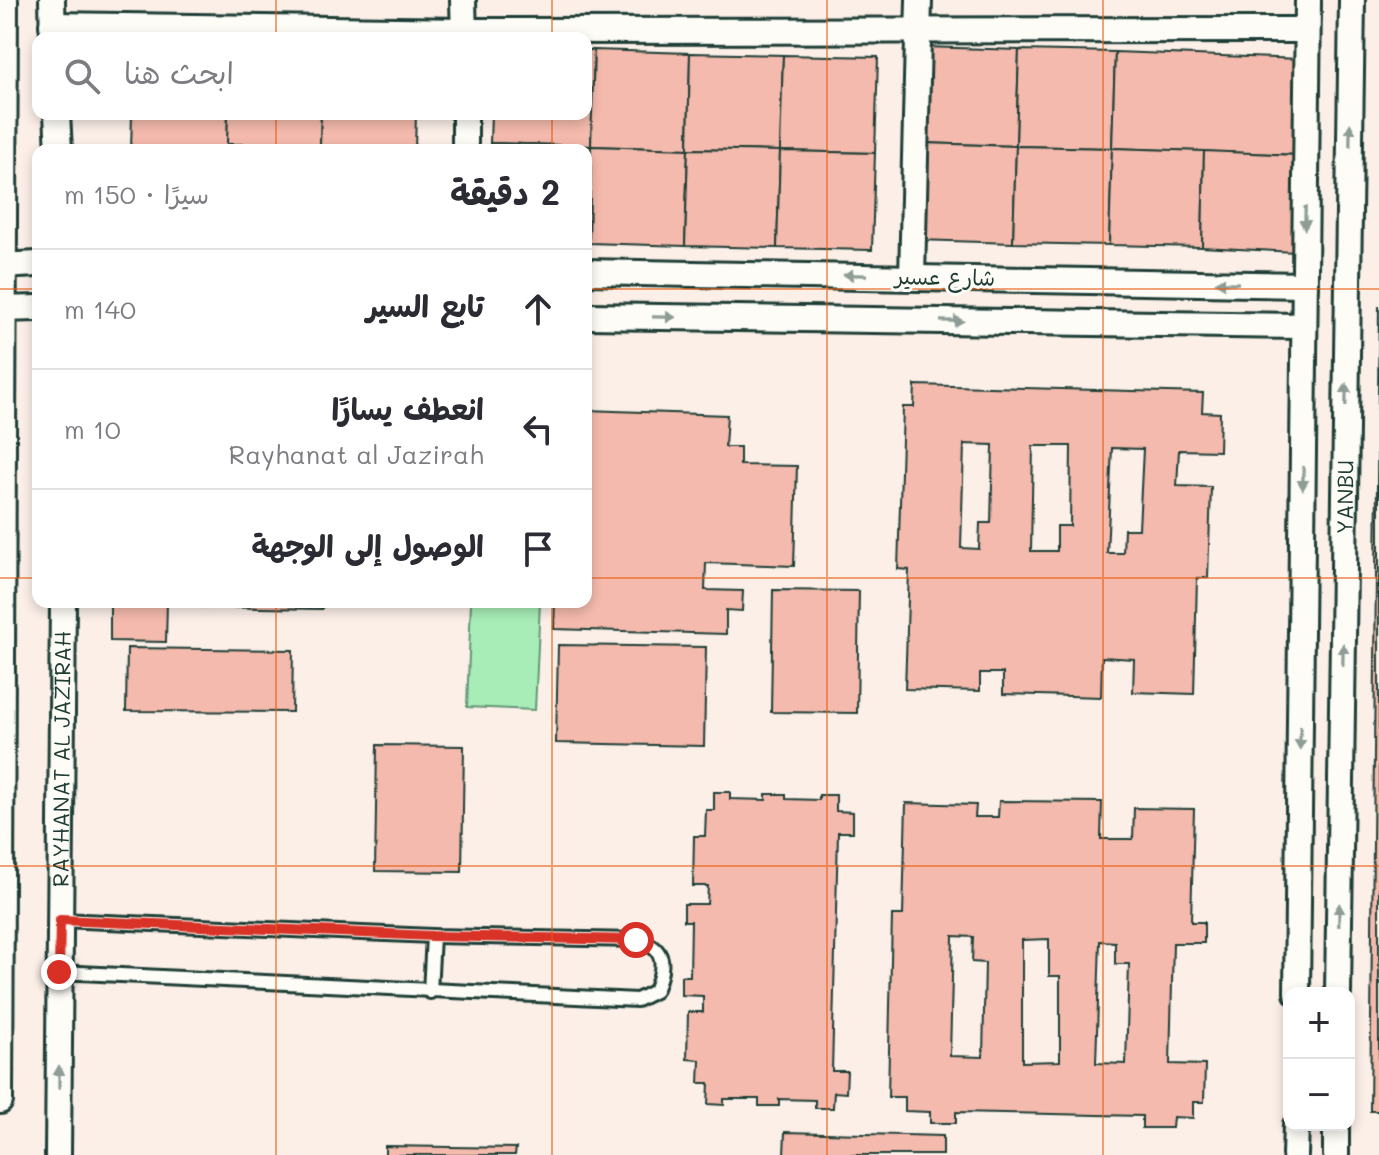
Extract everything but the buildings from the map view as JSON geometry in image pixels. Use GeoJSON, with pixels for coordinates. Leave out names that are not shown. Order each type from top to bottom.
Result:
{"type":"FeatureCollection","features":[{"type":"Feature","properties":{"kind":"street"},"geometry":{"type":"LineString","coordinates":[[0,1101],[5,0]]}},
{"type":"Feature","properties":{"kind":"street"},"geometry":{"type":"LineString","coordinates":[[52,0],[52,32]]}},
{"type":"Feature","properties":{"kind":"street"},"geometry":{"type":"LineString","coordinates":[[463,0],[464,32]]}},
{"type":"Feature","properties":{"kind":"street"},"geometry":{"type":"LineString","coordinates":[[912,276],[919,0]]}},
{"type":"Feature","properties":{"kind":"street","name":"YANBU"},"geometry":{"type":"LineString","coordinates":[[1297,987],[1308,0]]}},
{"type":"Feature","properties":{"kind":"street","name":"YANBU"},"geometry":{"type":"LineString","coordinates":[[1338,987],[1352,0]]}},
{"type":"Feature","properties":{"kind":"street"},"geometry":{"type":"LineString","coordinates":[[592,33],[1307,30]]}},
{"type":"Feature","properties":{"kind":"street"},"geometry":{"type":"LineString","coordinates":[[57,120],[59,144]]}},
{"type":"Feature","properties":{"kind":"street"},"geometry":{"type":"LineString","coordinates":[[465,120],[465,144]]}},
{"type":"Feature","properties":{"kind":"street"},"geometry":{"type":"LineString","coordinates":[[2,266],[32,264]]}},
{"type":"Feature","properties":{"kind":"street","name":"شارع عسير"},"geometry":{"type":"LineString","coordinates":[[592,272],[1305,285]]}},
{"type":"Feature","properties":{"kind":"street"},"geometry":{"type":"LineString","coordinates":[[2,309],[32,308]]}},
{"type":"Feature","properties":{"kind":"street","name":"شارع عسير"},"geometry":{"type":"LineString","coordinates":[[592,316],[1304,326]]}},
{"type":"Feature","properties":{"kind":"street","name":"RAYHANAT AL JAZIRAH"},"geometry":{"type":"LineString","coordinates":[[58,1155],[63,608]]}},
{"type":"Feature","properties":{"kind":"street"},"geometry":{"type":"LineString","coordinates":[[1295,1155],[1296,1131]]}},
{"type":"Feature","properties":{"kind":"street"},"geometry":{"type":"LineString","coordinates":[[1336,1131],[1336,1155]]}},
{"type":"Feature","properties":{"kind":"lane"},"geometry":{"type":"LineString","coordinates":[[59,972],[637,1000],[655,991],[661,977],[662,960],[657,950],[648,943],[636,940],[433,936],[60,920]]}},
{"type":"Feature","properties":{"kind":"lane"},"geometry":{"type":"LineString","coordinates":[[430,992],[433,936]]}},
{"type":"Feature","properties":{"kind":"green space"},"geometry":{"type":"Polygon","coordinates":[[[471,608],[540,608],[535,710],[467,707],[471,608]]]}},
{"type":"Feature","properties":{"kind":"route"},"geometry":{"type":"LineString","coordinates":[[59,972],[60,920],[433,936],[636,940]]}}]}
